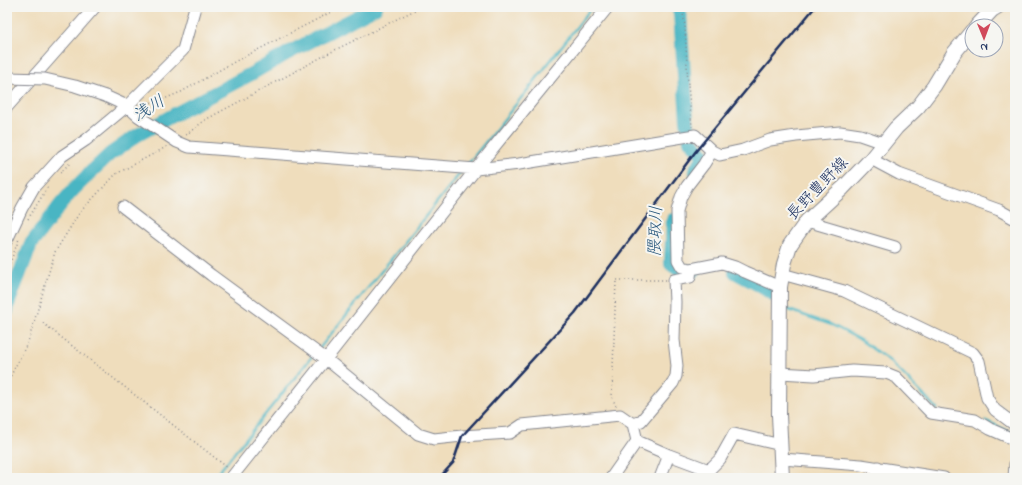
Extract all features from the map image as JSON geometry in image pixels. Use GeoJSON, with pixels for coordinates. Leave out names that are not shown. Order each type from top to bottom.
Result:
{"type":"FeatureCollection","features":[{"type":"Feature","properties":{"kind":"main road"},"geometry":{"type":"LineString","coordinates":[[984,18],[992,10],[998,7]]}},
{"type":"Feature","properties":{"kind":"main road","name":"長野豊野線"},"geometry":{"type":"LineString","coordinates":[[782,478],[780,415],[781,281],[784,264],[790,245],[807,221],[843,188],[871,159],[896,128],[918,107],[934,86],[954,53],[964,41]]}},
{"type":"Feature","properties":{"kind":"street"},"geometry":{"type":"LineString","coordinates":[[7,107],[95,7]]}},
{"type":"Feature","properties":{"kind":"street"},"geometry":{"type":"LineString","coordinates":[[7,240],[34,187],[57,161],[86,140],[127,106],[183,50],[195,7]]}},
{"type":"Feature","properties":{"kind":"street"},"geometry":{"type":"LineString","coordinates":[[233,476],[476,169],[608,7]]}},
{"type":"Feature","properties":{"kind":"street"},"geometry":{"type":"LineString","coordinates":[[7,78],[45,79],[75,86],[105,96],[127,106],[138,116],[175,141],[189,148],[476,169],[519,164],[691,135],[712,151],[720,155],[743,150],[770,140],[840,132],[865,136],[883,143]]}},
{"type":"Feature","properties":{"kind":"street"},"geometry":{"type":"LineString","coordinates":[[712,151],[684,191],[677,212],[678,260],[682,267],[691,271],[722,263],[734,266],[745,272],[781,281],[844,290],[973,353],[979,360],[987,398],[995,410],[1015,425]]}},
{"type":"Feature","properties":{"kind":"street"},"geometry":{"type":"LineString","coordinates":[[871,159],[899,174],[999,210],[1015,219]]}},
{"type":"Feature","properties":{"kind":"street"},"geometry":{"type":"LineString","coordinates":[[122,207],[211,275],[326,359],[418,434],[434,439],[510,433],[522,425],[620,415],[633,424],[637,441],[611,478]]}},
{"type":"Feature","properties":{"kind":"street"},"geometry":{"type":"LineString","coordinates":[[807,221],[895,248]]}},
{"type":"Feature","properties":{"kind":"street"},"geometry":{"type":"LineString","coordinates":[[633,424],[641,421],[673,383],[676,376],[677,366],[674,340],[674,280],[690,277],[691,271]]}},
{"type":"Feature","properties":{"kind":"street"},"geometry":{"type":"LineString","coordinates":[[780,373],[814,375],[852,371],[886,373],[896,376],[931,413],[975,420],[990,429],[1015,440]]}},
{"type":"Feature","properties":{"kind":"street"},"geometry":{"type":"LineString","coordinates":[[637,441],[709,470],[720,459],[734,434],[781,452],[861,465],[877,473],[944,478]]}},
{"type":"Feature","properties":{"kind":"street"},"geometry":{"type":"LineString","coordinates":[[660,478],[669,455]]}},
{"type":"Feature","properties":{"kind":"street"},"geometry":{"type":"LineString","coordinates":[[1014,478],[1015,464]]}},
{"type":"Feature","properties":{"kind":"path"},"geometry":{"type":"LineString","coordinates":[[127,106],[159,101],[181,92],[236,61],[341,7]]}},
{"type":"Feature","properties":{"kind":"path"},"geometry":{"type":"LineString","coordinates":[[7,383],[28,342],[55,252],[80,212],[116,174],[175,141],[205,120],[333,51],[421,7]]}},
{"type":"Feature","properties":{"kind":"path"},"geometry":{"type":"LineString","coordinates":[[682,7],[685,26],[691,135]]}},
{"type":"Feature","properties":{"kind":"path"},"geometry":{"type":"LineString","coordinates":[[60,173],[74,159]]}},
{"type":"Feature","properties":{"kind":"path"},"geometry":{"type":"LineString","coordinates":[[26,222],[51,182]]}},
{"type":"Feature","properties":{"kind":"path"},"geometry":{"type":"LineString","coordinates":[[7,271],[20,235]]}},
{"type":"Feature","properties":{"kind":"path"},"geometry":{"type":"LineString","coordinates":[[620,415],[612,396],[616,280],[674,280]]}},
{"type":"Feature","properties":{"kind":"path"},"geometry":{"type":"LineString","coordinates":[[43,323],[233,476]]}},
{"type":"Feature","properties":{"kind":"waterway","name":"浅川"},"geometry":{"type":"LineString","coordinates":[[7,311],[8,304],[31,244],[74,189],[110,154],[136,136],[175,114],[376,7]]}},
{"type":"Feature","properties":{"kind":"waterway"},"geometry":{"type":"LineString","coordinates":[[467,165],[592,7]]}},
{"type":"Feature","properties":{"kind":"waterway","name":"隈取川"},"geometry":{"type":"LineString","coordinates":[[678,7],[680,13],[687,120],[690,141],[705,156],[695,170]]}},
{"type":"Feature","properties":{"kind":"waterway"},"geometry":{"type":"LineString","coordinates":[[319,349],[461,172]]}},
{"type":"Feature","properties":{"kind":"waterway","name":"隈取川"},"geometry":{"type":"LineString","coordinates":[[673,220],[671,264],[681,271],[694,271]]}},
{"type":"Feature","properties":{"kind":"waterway","name":"隈取川"},"geometry":{"type":"LineString","coordinates":[[735,272],[774,295]]}},
{"type":"Feature","properties":{"kind":"waterway","name":"隈取川"},"geometry":{"type":"LineString","coordinates":[[786,309],[832,325],[859,339],[891,362],[937,409]]}},
{"type":"Feature","properties":{"kind":"waterway"},"geometry":{"type":"LineString","coordinates":[[214,478],[314,354]]}},
{"type":"Feature","properties":{"kind":"waterway","name":"隈取川"},"geometry":{"type":"LineString","coordinates":[[986,421],[1015,434]]}},
{"type":"Feature","properties":{"kind":"waterway"},"geometry":{"type":"LineString","coordinates":[[432,433],[442,433]]}},
{"type":"Feature","properties":{"kind":"railway"},"geometry":{"type":"LineString","coordinates":[[439,478],[453,463],[462,436],[575,313],[696,151],[815,7]]}}]}
